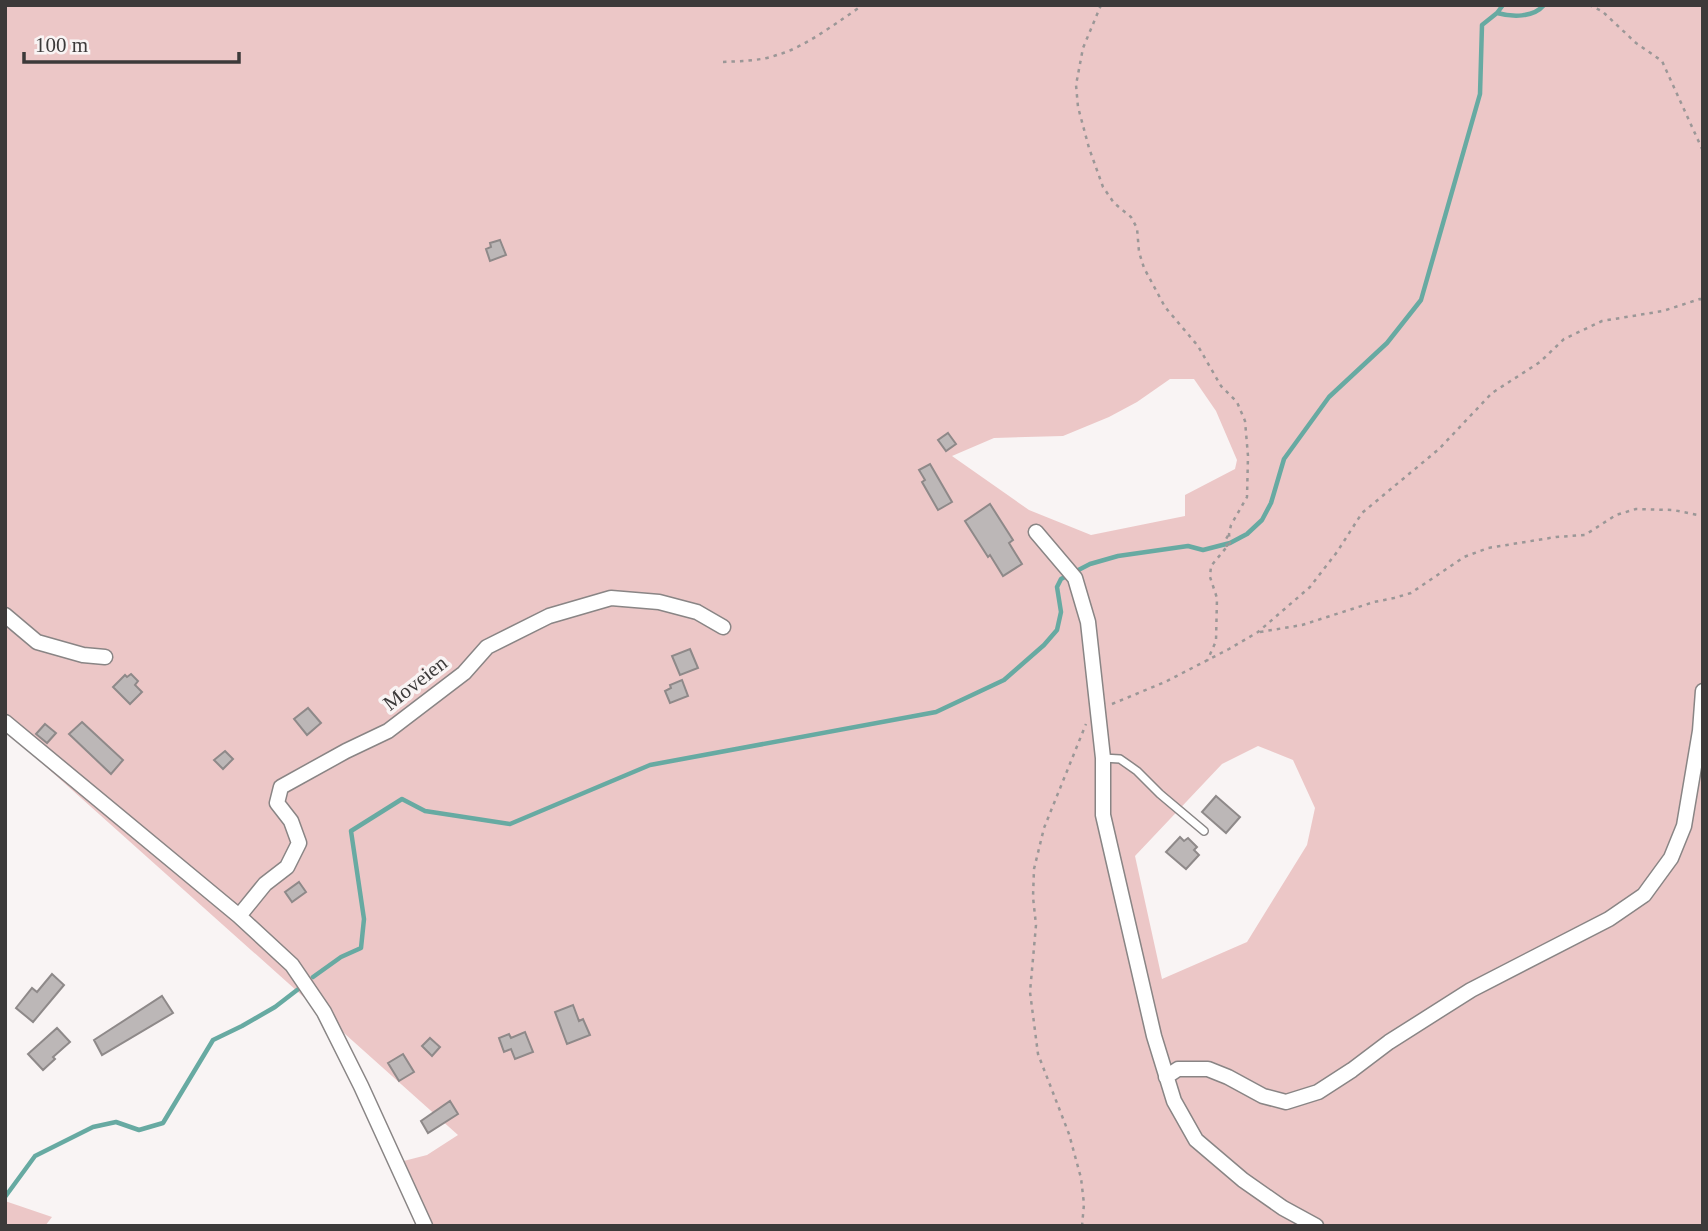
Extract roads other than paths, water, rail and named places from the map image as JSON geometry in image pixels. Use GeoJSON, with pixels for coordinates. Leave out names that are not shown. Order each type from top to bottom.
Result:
{"type":"FeatureCollection","features":[{"type":"Feature","properties":{"kind":"street"},"geometry":{"type":"LineString","coordinates":[[1036,532],[1075,578],[1088,622],[1102,758],[1103,814],[1154,1036],[1174,1101],[1196,1140],[1243,1180],[1283,1208],[1316,1226]]}},
{"type":"Feature","properties":{"kind":"street","name":"Moveien"},"geometry":{"type":"LineString","coordinates":[[239,916],[265,884],[287,867],[299,843],[291,821],[276,803],[281,787],[388,731],[464,673],[487,647],[549,616],[611,598],[659,602],[697,612],[723,627]]}},
{"type":"Feature","properties":{"kind":"street"},"geometry":{"type":"LineString","coordinates":[[5,615],[37,642],[83,655],[105,657]]}},
{"type":"Feature","properties":{"kind":"street"},"geometry":{"type":"LineString","coordinates":[[1166,1077],[1178,1069],[1208,1069],[1264,1096],[1286,1102],[1318,1092],[1389,1042],[1461,997],[1517,965],[1609,919],[1644,895],[1671,858],[1684,826],[1700,731],[1703,691]]}},
{"type":"Feature","properties":{"kind":"street"},"geometry":{"type":"LineString","coordinates":[[5,722],[239,916],[292,965],[324,1012],[425,1226]]}},
{"type":"Feature","properties":{"kind":"lane"},"geometry":{"type":"LineString","coordinates":[[1102,758],[1120,759],[1137,771],[1204,831]]}},
{"type":"Feature","properties":{"kind":"waterway"},"geometry":{"type":"LineString","coordinates":[[313,977],[341,957],[361,948],[364,919],[351,831],[402,799],[425,811],[510,824],[650,765],[936,712],[1004,680],[1044,645],[1057,630],[1061,612],[1057,587],[1061,579],[1090,564],[1118,556],[1188,546],[1203,550],[1230,543],[1247,534],[1262,520],[1271,503],[1284,459],[1329,397],[1387,343],[1421,300],[1480,94],[1482,25],[1503,5]]}},
{"type":"Feature","properties":{"kind":"waterway"},"geometry":{"type":"LineString","coordinates":[[1497,13],[1522,15],[1534,12],[1544,5]]}},
{"type":"Feature","properties":{"kind":"waterway"},"geometry":{"type":"LineString","coordinates":[[5,1197],[35,1156],[93,1127],[116,1122],[139,1130],[163,1123],[213,1040],[275,1007],[301,987]]}}]}
